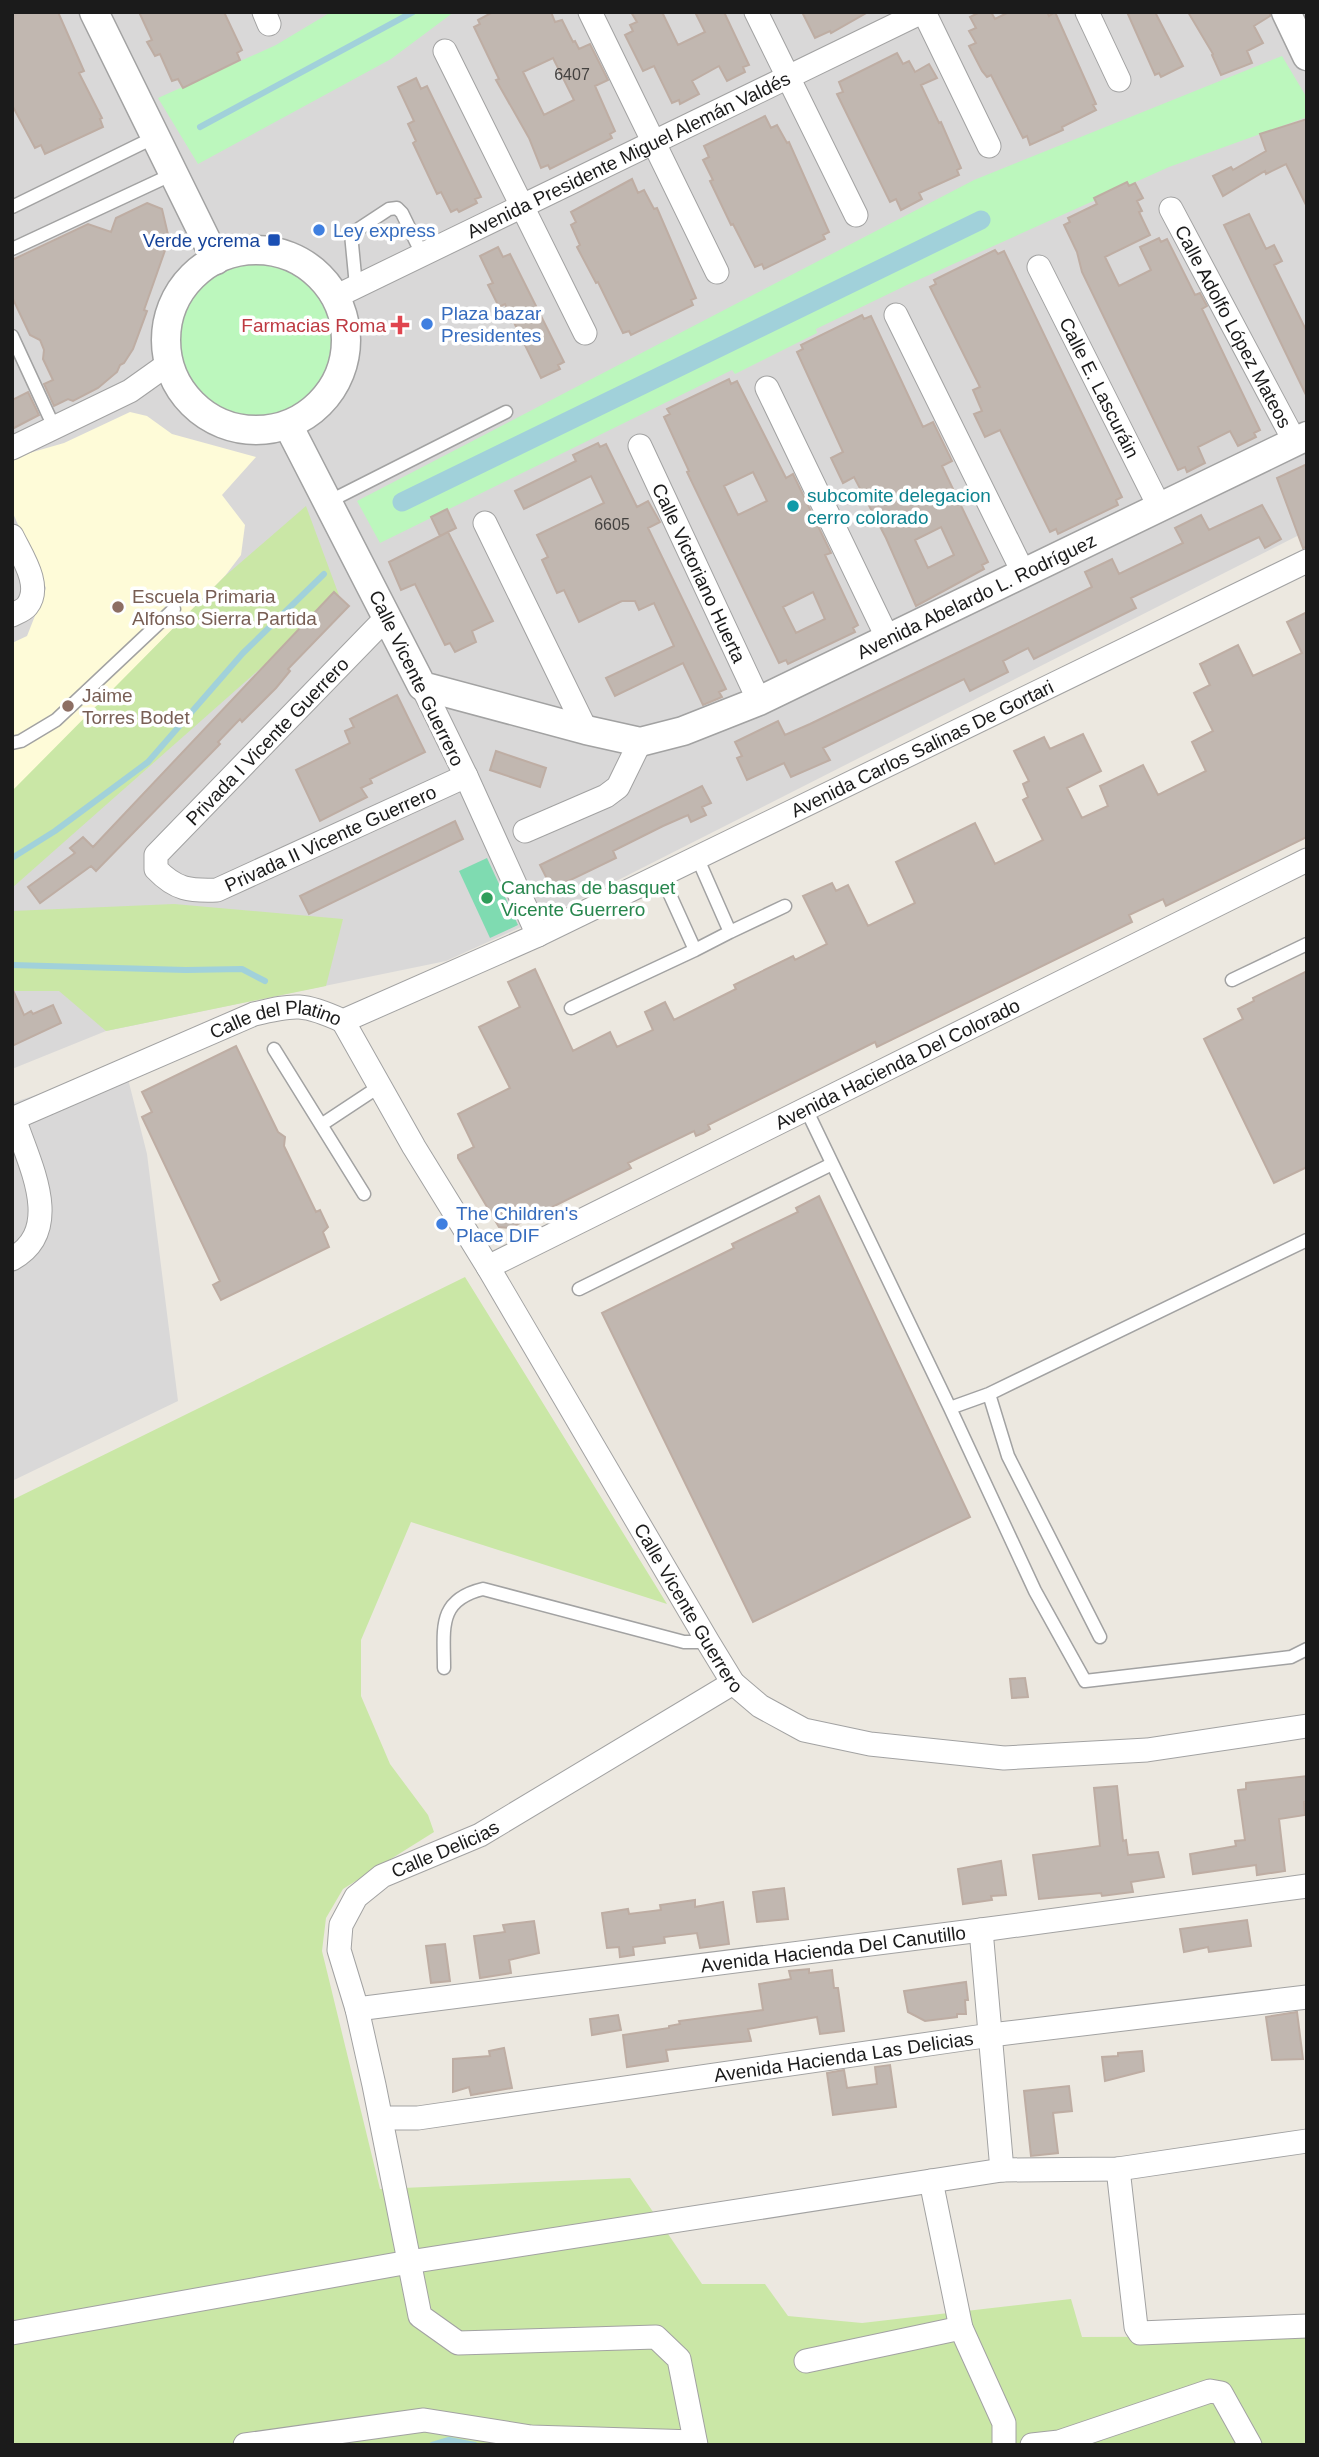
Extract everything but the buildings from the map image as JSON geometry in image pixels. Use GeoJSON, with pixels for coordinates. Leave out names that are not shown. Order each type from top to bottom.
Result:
{"type":"FeatureCollection","features":[{"type":"Feature","properties":{"kind":"street"},"geometry":{"type":"LineString","coordinates":[[94,12],[216,260]]}},
{"type":"Feature","properties":{"kind":"street"},"geometry":{"type":"LineString","coordinates":[[590,12],[717,272]]}},
{"type":"Feature","properties":{"kind":"street"},"geometry":{"type":"LineString","coordinates":[[756,12],[856,215]]}},
{"type":"Feature","properties":{"kind":"street"},"geometry":{"type":"LineString","coordinates":[[923,12],[989,146]]}},
{"type":"Feature","properties":{"kind":"street","name":"Avenida Presidente Miguel Alemán Valdés"},"geometry":{"type":"LineString","coordinates":[[345,292],[923,12]]}},
{"type":"Feature","properties":{"kind":"street"},"geometry":{"type":"LineString","coordinates":[[1087,12],[1119,80]]}},
{"type":"Feature","properties":{"kind":"street"},"geometry":{"type":"LineString","coordinates":[[1286,12],[1307,56]]}},
{"type":"Feature","properties":{"kind":"street"},"geometry":{"type":"LineString","coordinates":[[444,51],[585,333]]}},
{"type":"Feature","properties":{"kind":"street","name":"Calle Adolfo López Mateos"},"geometry":{"type":"LineString","coordinates":[[1171,209],[1301,439]]}},
{"type":"Feature","properties":{"kind":"street"},"geometry":{"type":"LineString","coordinates":[[260,250],[283,254],[304,264],[345,292],[346,346],[341,371],[328,394],[310,412],[288,425],[263,430],[238,429],[214,421],[194,406],[178,387],[168,364],[165,339],[169,315],[179,292],[195,274],[216,260],[237,252],[260,250]]}},
{"type":"Feature","properties":{"kind":"street","name":"Calle E. Lascuráin"},"geometry":{"type":"LineString","coordinates":[[1039,267],[1160,508]]}},
{"type":"Feature","properties":{"kind":"street"},"geometry":{"type":"LineString","coordinates":[[896,315],[1024,574]]}},
{"type":"Feature","properties":{"kind":"street"},"geometry":{"type":"LineString","coordinates":[[12,448],[130,391],[168,364]]}},
{"type":"Feature","properties":{"kind":"street"},"geometry":{"type":"LineString","coordinates":[[767,388],[888,639]]}},
{"type":"Feature","properties":{"kind":"street","name":"Calle Vicente Guerrero"},"geometry":{"type":"LineString","coordinates":[[288,425],[388,616],[466,776],[538,935]]}},
{"type":"Feature","properties":{"kind":"street","name":"Avenida Abelardo L. Rodríguez"},"geometry":{"type":"LineString","coordinates":[[422,687],[640,742],[683,731],[759,701],[1301,439]]}},
{"type":"Feature","properties":{"kind":"street","name":"Calle Victoriano Huerta"},"geometry":{"type":"LineString","coordinates":[[640,446],[759,701]]}},
{"type":"Feature","properties":{"kind":"street"},"geometry":{"type":"LineString","coordinates":[[485,523],[586,730]]}},
{"type":"Feature","properties":{"kind":"street"},"geometry":{"type":"LineString","coordinates":[[12,536],[32,579],[32,594],[27,606],[12,615]]}},
{"type":"Feature","properties":{"kind":"street","name":"Avenida Carlos Salinas De Gortari"},"geometry":{"type":"LineString","coordinates":[[538,935],[1307,561]]}},
{"type":"Feature","properties":{"kind":"street","name":"Privada I Vicente Guerrero"},"geometry":{"type":"LineString","coordinates":[[156,869],[156,855],[388,616]]}},
{"type":"Feature","properties":{"kind":"street"},"geometry":{"type":"LineString","coordinates":[[525,831],[606,796],[618,787],[640,742]]}},
{"type":"Feature","properties":{"kind":"street","name":"Privada II Vicente Guerrero"},"geometry":{"type":"LineString","coordinates":[[156,869],[167,880],[188,891],[217,890],[466,776]]}},
{"type":"Feature","properties":{"kind":"street","name":"Avenida Hacienda Del Colorado"},"geometry":{"type":"LineString","coordinates":[[488,1267],[1307,860]]}},
{"type":"Feature","properties":{"kind":"street","name":"Calle del Platino"},"geometry":{"type":"LineString","coordinates":[[13,1119],[254,1014],[285,1006],[314,1007],[343,1021],[538,935]]}},
{"type":"Feature","properties":{"kind":"street","name":"Calle Vicente Guerrero"},"geometry":{"type":"LineString","coordinates":[[343,1021],[708,1642],[733,1683],[760,1706],[804,1730],[870,1744],[1003,1758],[1147,1750],[1307,1726]]}},
{"type":"Feature","properties":{"kind":"street"},"geometry":{"type":"LineString","coordinates":[[12,1259],[24,1253],[36,1237],[42,1217],[40,1198],[13,1119]]}},
{"type":"Feature","properties":{"kind":"street","name":"Calle Delicias"},"geometry":{"type":"LineString","coordinates":[[696,2443],[679,2359],[656,2337],[458,2343],[420,2316],[357,2009],[339,1950],[341,1924],[356,1897],[382,1876],[480,1835],[733,1683]]}},
{"type":"Feature","properties":{"kind":"street","name":"Avenida Hacienda Del Canutillo"},"geometry":{"type":"LineString","coordinates":[[357,2009],[1307,1886]]}},
{"type":"Feature","properties":{"kind":"street"},"geometry":{"type":"LineString","coordinates":[[981,1930],[1002,2169]]}},
{"type":"Feature","properties":{"kind":"street","name":"Avenida Hacienda Las Delicias"},"geometry":{"type":"LineString","coordinates":[[381,2119],[418,2118],[992,2035],[1307,1997]]}},
{"type":"Feature","properties":{"kind":"street"},"geometry":{"type":"LineString","coordinates":[[12,2333],[409,2262],[1002,2169],[1118,2169],[1307,2141]]}},
{"type":"Feature","properties":{"kind":"street"},"geometry":{"type":"LineString","coordinates":[[1118,2169],[1136,2327],[1140,2333],[1307,2326]]}},
{"type":"Feature","properties":{"kind":"street"},"geometry":{"type":"LineString","coordinates":[[931,2181],[961,2329],[1004,2423],[1004,2445]]}},
{"type":"Feature","properties":{"kind":"street"},"geometry":{"type":"LineString","coordinates":[[806,2361],[961,2329]]}},
{"type":"Feature","properties":{"kind":"street"},"geometry":{"type":"LineString","coordinates":[[1032,2445],[1059,2442],[1210,2391],[1221,2393],[1250,2445]]}},
{"type":"Feature","properties":{"kind":"street"},"geometry":{"type":"LineString","coordinates":[[245,2445],[424,2420],[531,2437],[696,2443]]}},
{"type":"Feature","properties":{"kind":"lane"},"geometry":{"type":"LineString","coordinates":[[12,206],[155,137]]}},
{"type":"Feature","properties":{"kind":"lane"},"geometry":{"type":"LineString","coordinates":[[12,249],[173,174]]}},
{"type":"Feature","properties":{"kind":"lane"},"geometry":{"type":"LineString","coordinates":[[345,292],[351,234],[389,209],[397,208],[402,213],[422,254]]}},
{"type":"Feature","properties":{"kind":"lane"},"geometry":{"type":"LineString","coordinates":[[12,336],[54,427]]}},
{"type":"Feature","properties":{"kind":"lane"},"geometry":{"type":"LineString","coordinates":[[328,502],[506,412]]}},
{"type":"Feature","properties":{"kind":"lane"},"geometry":{"type":"LineString","coordinates":[[12,743],[21,741],[56,720],[174,609]]}},
{"type":"Feature","properties":{"kind":"lane"},"geometry":{"type":"LineString","coordinates":[[697,857],[730,932]]}},
{"type":"Feature","properties":{"kind":"lane"},"geometry":{"type":"LineString","coordinates":[[661,875],[695,950]]}},
{"type":"Feature","properties":{"kind":"lane"},"geometry":{"type":"LineString","coordinates":[[571,1009],[785,906]]}},
{"type":"Feature","properties":{"kind":"lane"},"geometry":{"type":"LineString","coordinates":[[1232,980],[1307,944]]}},
{"type":"Feature","properties":{"kind":"lane"},"geometry":{"type":"LineString","coordinates":[[274,1049],[364,1194]]}},
{"type":"Feature","properties":{"kind":"lane"},"geometry":{"type":"LineString","coordinates":[[321,1125],[380,1086]]}},
{"type":"Feature","properties":{"kind":"lane"},"geometry":{"type":"LineString","coordinates":[[806,1109],[1035,1591],[1086,1681],[1291,1657],[1307,1649]]}},
{"type":"Feature","properties":{"kind":"lane"},"geometry":{"type":"LineString","coordinates":[[579,1289],[832,1164]]}},
{"type":"Feature","properties":{"kind":"lane"},"geometry":{"type":"LineString","coordinates":[[950,1408],[989,1394],[1307,1240]]}},
{"type":"Feature","properties":{"kind":"lane"},"geometry":{"type":"LineString","coordinates":[[989,1394],[1008,1456],[1100,1637]]}},
{"type":"Feature","properties":{"kind":"lane"},"geometry":{"type":"LineString","coordinates":[[444,1668],[444,1620],[452,1605],[465,1593],[483,1589],[684,1642],[708,1642]]}},
{"type":"Feature","properties":{"kind":"shaded area"},"geometry":{"type":"Polygon","coordinates":[[[12,12],[1307,12],[1307,531],[563,908],[446,961],[106,1031],[12,1069],[12,12]]]}},
{"type":"Feature","properties":{"kind":"shaded area","name":"Escuela Primaria Alfonso Sierra Partida"},"geometry":{"type":"Polygon","coordinates":[[[130,412],[147,416],[172,434],[256,457],[222,495],[245,525],[241,555],[225,576],[12,793],[12,643],[27,636],[46,588],[12,511],[12,458],[64,443],[130,412]]]}},
{"type":"Feature","properties":{"kind":"shaded area"},"geometry":{"type":"Polygon","coordinates":[[[126,1071],[147,1154],[178,1401],[12,1481],[12,1103],[95,1075],[126,1071]]]}},
{"type":"Feature","properties":{"kind":"green space"},"geometry":{"type":"Polygon","coordinates":[[[331,12],[454,12],[391,59],[198,164],[158,98],[276,45],[331,12]]]}},
{"type":"Feature","properties":{"kind":"green space"},"geometry":{"type":"Polygon","coordinates":[[[1282,56],[1307,98],[1307,117],[1169,167],[909,284],[816,329],[817,333],[735,374],[732,370],[380,543],[357,501],[974,180],[1282,56]]]}},
{"type":"Feature","properties":{"kind":"green space"},"geometry":{"type":"Polygon","coordinates":[[[256,260],[286,266],[312,283],[329,309],[335,339],[329,369],[312,395],[286,412],[256,418],[226,412],[200,395],[183,369],[177,339],[183,309],[200,283],[226,266],[256,260]]]}},
{"type":"Feature","properties":{"kind":"green space"},"geometry":{"type":"Polygon","coordinates":[[[306,506],[340,598],[12,888],[12,791],[225,576],[306,506]]]}},
{"type":"Feature","properties":{"kind":"green space"},"geometry":{"type":"Polygon","coordinates":[[[487,858],[518,925],[490,938],[459,871],[487,858]]]}},
{"type":"Feature","properties":{"kind":"green space"},"geometry":{"type":"Polygon","coordinates":[[[174,904],[343,919],[326,986],[106,1031],[59,991],[12,991],[12,911],[174,904]]]}},
{"type":"Feature","properties":{"kind":"green space"},"geometry":{"type":"Polygon","coordinates":[[[465,1277],[667,1604],[411,1522],[361,1640],[361,1696],[390,1764],[428,1815],[434,1832],[343,1889],[326,1918],[322,1951],[380,2189],[630,2178],[702,2284],[765,2284],[788,2316],[862,2323],[1071,2299],[1082,2337],[1307,2336],[1307,2445],[12,2445],[12,1500],[465,1277]]]}},
{"type":"Feature","properties":{"kind":"waterway"},"geometry":{"type":"LineString","coordinates":[[200,127],[413,12]]}},
{"type":"Feature","properties":{"kind":"waterway"},"geometry":{"type":"LineString","coordinates":[[402,502],[981,220]]}},
{"type":"Feature","properties":{"kind":"waterway"},"geometry":{"type":"LineString","coordinates":[[12,858],[55,831],[148,762],[243,653],[324,574]]}},
{"type":"Feature","properties":{"kind":"waterway"},"geometry":{"type":"LineString","coordinates":[[12,965],[242,969],[265,981]]}},
{"type":"Feature","properties":{"kind":"waterway"},"geometry":{"type":"LineString","coordinates":[[432,2445],[449,2440],[475,2445]]}},
{"type":"Feature","properties":{"kind":"place","name":"Ley express"},"geometry":{"type":"Point","coordinates":[319,230]}},
{"type":"Feature","properties":{"kind":"place","name":"Verde ycrema"},"geometry":{"type":"Point","coordinates":[274,240]}},
{"type":"Feature","properties":{"kind":"place","name":"Plaza bazar Presidentes"},"geometry":{"type":"Point","coordinates":[427,324]}},
{"type":"Feature","properties":{"kind":"place","name":"Farmacias Roma"},"geometry":{"type":"Point","coordinates":[400,325]}},
{"type":"Feature","properties":{"kind":"place","name":"subcomite delegacion cerro colorado"},"geometry":{"type":"Point","coordinates":[793,506]}},
{"type":"Feature","properties":{"kind":"place","name":"Escuela Primaria Alfonso Sierra Partida"},"geometry":{"type":"Point","coordinates":[118,607]}},
{"type":"Feature","properties":{"kind":"place","name":"Jaime Torres Bodet"},"geometry":{"type":"Point","coordinates":[68,706]}},
{"type":"Feature","properties":{"kind":"place","name":"Canchas de basquet Vicente Guerrero"},"geometry":{"type":"Point","coordinates":[487,898]}},
{"type":"Feature","properties":{"kind":"place","name":"The Children's Place DIF"},"geometry":{"type":"Point","coordinates":[442,1224]}}]}
